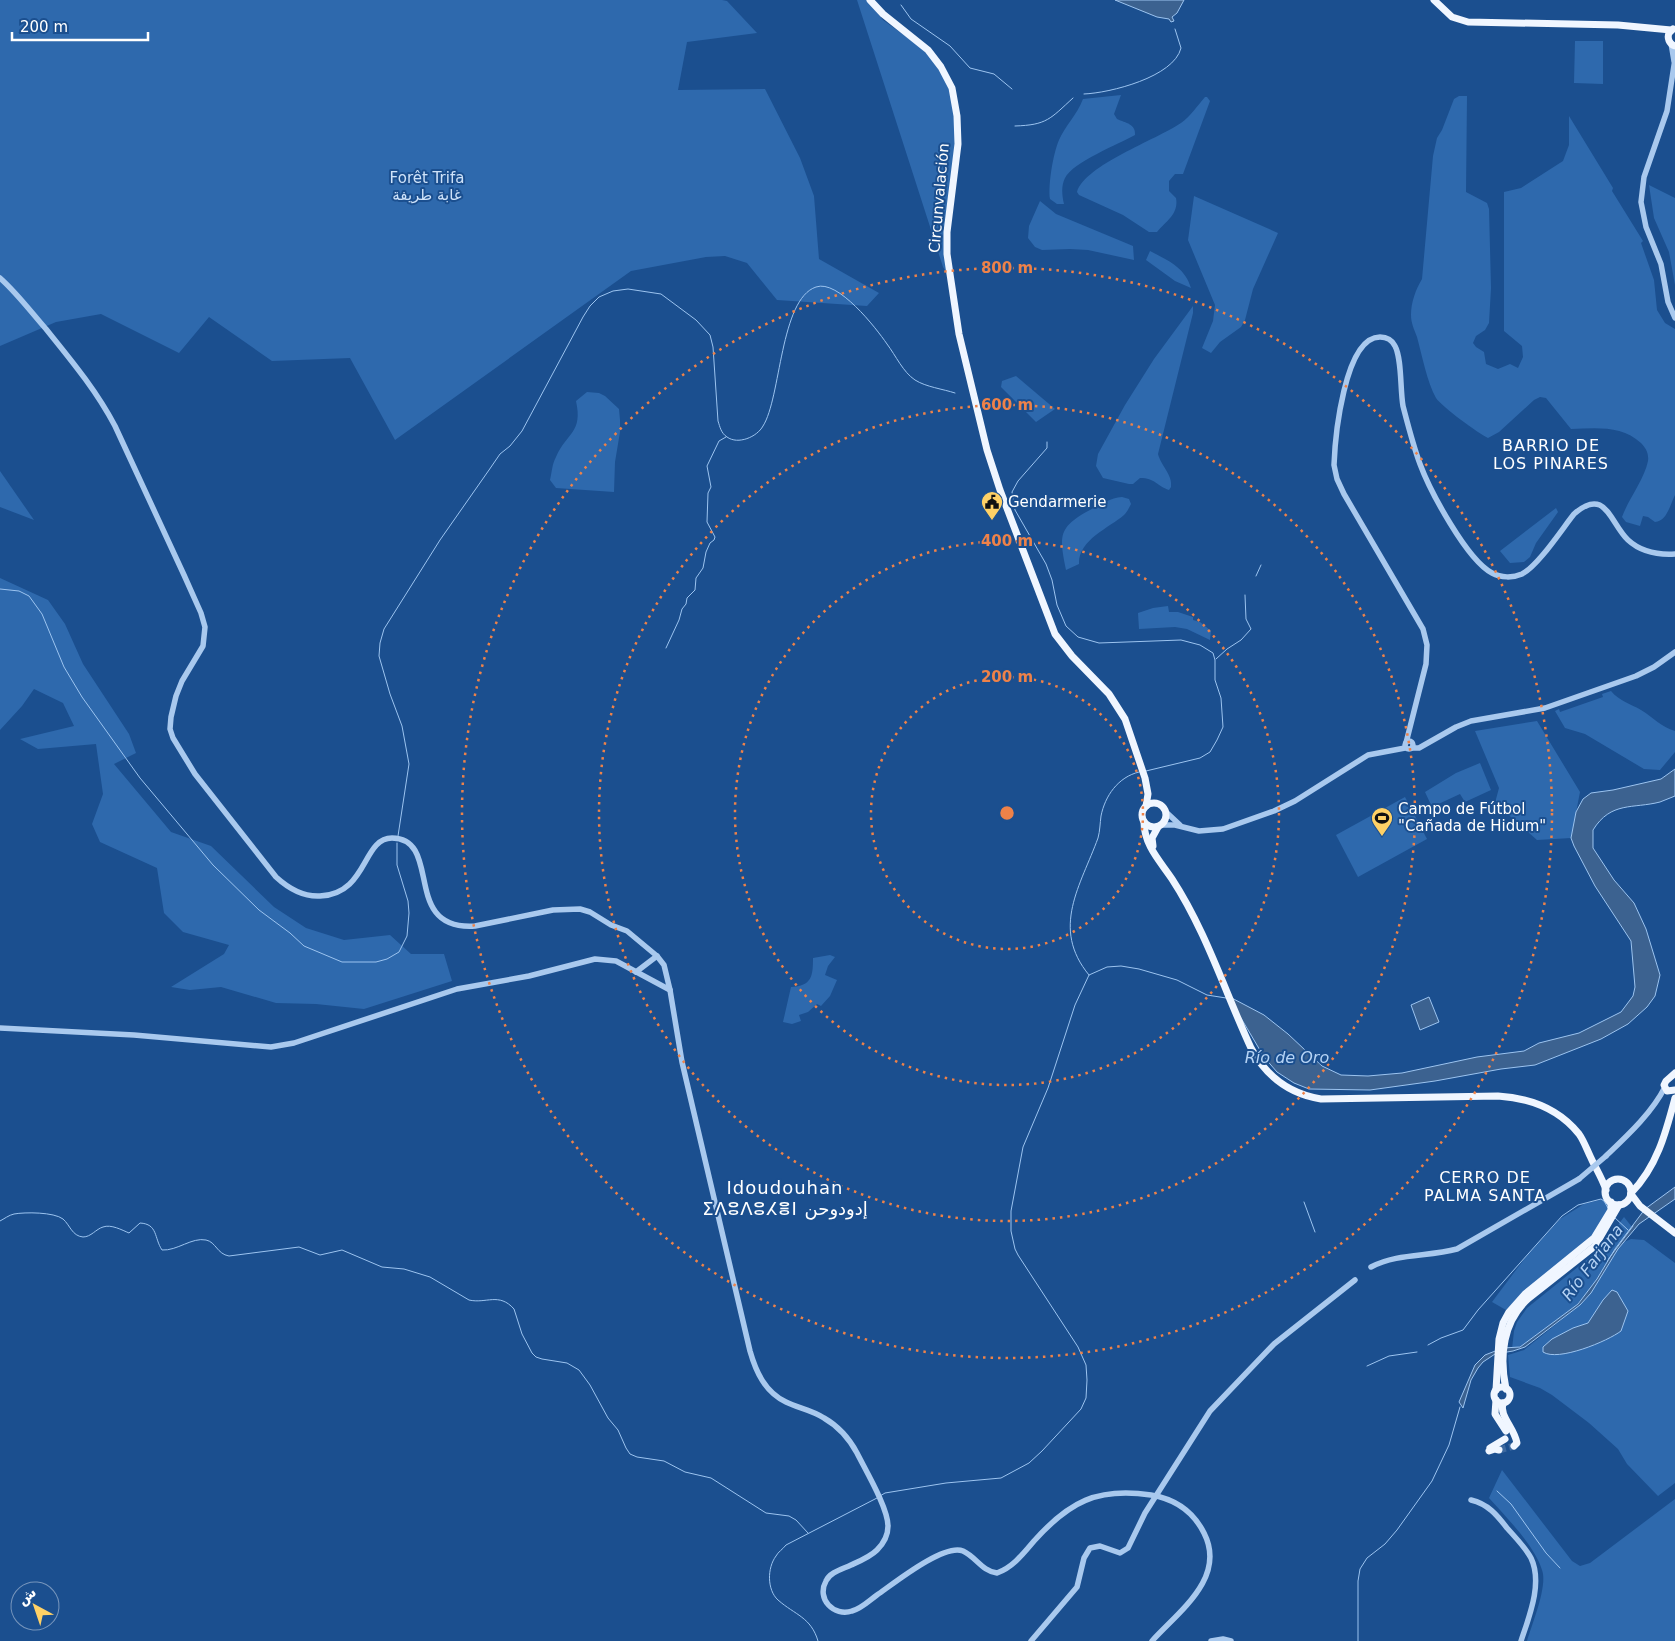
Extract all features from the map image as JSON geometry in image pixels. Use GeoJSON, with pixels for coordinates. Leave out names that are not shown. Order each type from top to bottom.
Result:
{"type":"FeatureCollection","features":[{"type":"Feature","properties":{"kind":"main road","name":"Circunvalación"},"geometry":{"type":"LineString","coordinates":[[870,0],[883,14],[928,50],[941,67],[952,88],[957,110],[958,144],[946,254],[955,315],[984,440],[998,485],[1055,634],[1072,656],[1116,703],[1125,718],[1149,789]]}},
{"type":"Feature","properties":{"kind":"main road"},"geometry":{"type":"LineString","coordinates":[[1434,0],[1447,14],[1468,22],[1674,29],[1671,43],[1653,29]]}},
{"type":"Feature","properties":{"kind":"main road"},"geometry":{"type":"LineString","coordinates":[[1149,789],[1166,812],[1165,821],[1152,838],[1158,858]]}},
{"type":"Feature","properties":{"kind":"main road"},"geometry":{"type":"LineString","coordinates":[[1149,789],[1146,806],[1142,814],[1148,842],[1184,898],[1247,1039],[1255,1055],[1270,1074],[1293,1090],[1312,1098],[1339,1100],[1498,1096],[1526,1099],[1555,1113],[1580,1136],[1600,1176],[1607,1198],[1611,1202],[1640,1206]]}},
{"type":"Feature","properties":{"kind":"main road"},"geometry":{"type":"LineString","coordinates":[[1146,806],[1155,803],[1161,805]]}},
{"type":"Feature","properties":{"kind":"main road"},"geometry":{"type":"LineString","coordinates":[[1144,822],[1149,826],[1160,826]]}},
{"type":"Feature","properties":{"kind":"main road"},"geometry":{"type":"LineString","coordinates":[[1672,1108],[1670,1086],[1675,1073]]}},
{"type":"Feature","properties":{"kind":"main road"},"geometry":{"type":"LineString","coordinates":[[1500,1402],[1494,1396],[1502,1341],[1509,1324],[1522,1305],[1591,1250],[1612,1214],[1631,1194],[1657,1156],[1675,1098]]}},
{"type":"Feature","properties":{"kind":"main road"},"geometry":{"type":"LineString","coordinates":[[1600,1176],[1612,1181],[1620,1179],[1628,1184],[1631,1194],[1640,1206],[1675,1233]]}},
{"type":"Feature","properties":{"kind":"main road"},"geometry":{"type":"LineString","coordinates":[[1606,1190],[1612,1181]]}},
{"type":"Feature","properties":{"kind":"main road"},"geometry":{"type":"LineString","coordinates":[[1628,1184],[1640,1182]]}},
{"type":"Feature","properties":{"kind":"main road"},"geometry":{"type":"LineString","coordinates":[[1611,1202],[1612,1214]]}},
{"type":"Feature","properties":{"kind":"main road"},"geometry":{"type":"LineString","coordinates":[[1500,1402],[1507,1401],[1509,1397],[1501,1356]]}},
{"type":"Feature","properties":{"kind":"main road"},"geometry":{"type":"LineString","coordinates":[[1496,1390],[1500,1388],[1506,1389]]}},
{"type":"Feature","properties":{"kind":"main road"},"geometry":{"type":"LineString","coordinates":[[1500,1402],[1495,1414],[1517,1443],[1514,1446]]}},
{"type":"Feature","properties":{"kind":"main road"},"geometry":{"type":"LineString","coordinates":[[1499,1450],[1490,1449],[1507,1432]]}},
{"type":"Feature","properties":{"kind":"street"},"geometry":{"type":"LineString","coordinates":[[1671,43],[1675,60],[1669,103],[1644,177],[1641,202],[1646,227],[1661,264],[1666,298],[1674,314]]}},
{"type":"Feature","properties":{"kind":"street"},"geometry":{"type":"LineString","coordinates":[[0,278],[15,292],[64,352],[102,402],[115,426],[201,613],[205,627],[203,646],[179,688],[173,707],[170,724],[172,738],[191,769],[276,877],[289,888],[302,894],[325,896],[341,892],[355,879],[376,845],[386,839],[399,839],[409,845],[420,859],[431,906],[437,914],[450,923],[475,926],[554,910],[580,909],[590,912],[627,932],[657,956],[664,965],[682,1062],[757,1374],[785,1402],[823,1417],[840,1430],[854,1448],[875,1489],[888,1525],[886,1538],[874,1553],[834,1573],[826,1580],[824,1594],[828,1606],[840,1613],[854,1611],[917,1567],[952,1550],[963,1551],[992,1572],[1003,1571],[1016,1562],[1058,1516],[1100,1494],[1123,1492],[1170,1500],[1191,1514],[1205,1535],[1210,1562],[1206,1578],[1192,1598],[1152,1641]]}},
{"type":"Feature","properties":{"kind":"street"},"geometry":{"type":"LineString","coordinates":[[1410,745],[1410,724],[1428,652],[1426,638],[1414,612],[1344,494],[1337,479],[1334,465],[1347,376],[1358,354],[1371,339],[1387,338],[1396,348],[1402,402],[1425,477],[1453,528],[1471,552],[1489,571],[1505,577],[1516,576],[1528,570],[1574,514],[1582,508],[1592,505],[1602,506],[1606,509],[1621,531],[1634,545],[1651,552],[1666,555],[1675,554]]}},
{"type":"Feature","properties":{"kind":"street"},"geometry":{"type":"LineString","coordinates":[[1160,826],[1215,831],[1254,818],[1295,801],[1368,755],[1410,745],[1420,748],[1456,727],[1471,721],[1545,708],[1636,676],[1647,671],[1675,652]]}},
{"type":"Feature","properties":{"kind":"street"},"geometry":{"type":"LineString","coordinates":[[1166,812],[1184,827]]}},
{"type":"Feature","properties":{"kind":"street"},"geometry":{"type":"LineString","coordinates":[[636,972],[657,956]]}},
{"type":"Feature","properties":{"kind":"street"},"geometry":{"type":"LineString","coordinates":[[0,1028],[134,1035],[271,1047],[294,1043],[457,989],[529,976],[588,960],[601,959],[616,961],[670,990]]}},
{"type":"Feature","properties":{"kind":"street"},"geometry":{"type":"LineString","coordinates":[[1371,1268],[1392,1258],[1437,1254],[1457,1249],[1579,1179],[1606,1156],[1638,1124],[1670,1086]]}},
{"type":"Feature","properties":{"kind":"street"},"geometry":{"type":"LineString","coordinates":[[1031,1641],[1077,1587],[1084,1558],[1090,1548],[1100,1546],[1116,1552],[1124,1552],[1132,1543],[1138,1524],[1210,1411],[1274,1344],[1354,1280]]}},
{"type":"Feature","properties":{"kind":"street"},"geometry":{"type":"LineString","coordinates":[[1471,1500],[1484,1504],[1497,1516],[1527,1552],[1534,1566],[1534,1591],[1521,1641]]}},
{"type":"Feature","properties":{"kind":"street"},"geometry":{"type":"LineString","coordinates":[[1210,1641],[1223,1639],[1231,1641]]}},
{"type":"Feature","properties":{"kind":"green space","name":"Forêt Trifa غابة طريفة"},"geometry":{"type":"Polygon","coordinates":[[[0,0],[727,1],[757,33],[687,42],[678,90],[765,89],[800,158],[814,196],[819,259],[879,293],[867,306],[777,300],[747,263],[725,256],[706,257],[631,271],[395,440],[350,358],[272,361],[209,317],[179,353],[101,314],[56,322],[0,346],[0,0]]]}},
{"type":"Feature","properties":{"kind":"green space"},"geometry":{"type":"Polygon","coordinates":[[[857,0],[867,0],[883,20],[919,46],[930,57],[949,85],[957,132],[944,247],[949,277],[943,267],[857,0]]]}},
{"type":"Feature","properties":{"kind":"green space"},"geometry":{"type":"Polygon","coordinates":[[[1575,41],[1603,41],[1603,84],[1574,83],[1575,41]]]}},
{"type":"Feature","properties":{"kind":"green space"},"geometry":{"type":"Polygon","coordinates":[[[1121,95],[1114,114],[1117,119],[1134,128],[1135,135],[1086,160],[1070,172],[1063,184],[1064,204],[1057,204],[1050,199],[1055,153],[1059,140],[1083,99],[1121,95]]]}},
{"type":"Feature","properties":{"kind":"green space"},"geometry":{"type":"Polygon","coordinates":[[[1459,96],[1467,96],[1466,192],[1487,203],[1489,209],[1491,288],[1489,323],[1485,330],[1476,336],[1473,343],[1484,352],[1486,364],[1498,369],[1510,364],[1518,368],[1523,357],[1522,346],[1504,331],[1504,192],[1521,188],[1563,161],[1569,145],[1569,116],[1643,241],[1641,243],[1654,280],[1657,310],[1665,323],[1675,329],[1675,495],[1668,512],[1659,521],[1655,522],[1643,516],[1640,526],[1626,522],[1622,517],[1648,461],[1646,449],[1634,437],[1617,430],[1571,429],[1546,398],[1540,397],[1534,400],[1499,432],[1488,438],[1445,407],[1433,392],[1412,323],[1411,310],[1414,296],[1422,279],[1433,156],[1437,138],[1454,99],[1459,96]]]}},
{"type":"Feature","properties":{"kind":"green space"},"geometry":{"type":"Polygon","coordinates":[[[1205,97],[1210,101],[1183,174],[1175,174],[1169,181],[1169,191],[1176,198],[1176,209],[1157,232],[1149,232],[1123,215],[1079,195],[1077,192],[1083,182],[1093,172],[1181,123],[1205,97]]]}},
{"type":"Feature","properties":{"kind":"green space"},"geometry":{"type":"Polygon","coordinates":[[[1649,185],[1675,198],[1675,285],[1669,252],[1654,218],[1649,185]]]}},
{"type":"Feature","properties":{"kind":"green space"},"geometry":{"type":"Polygon","coordinates":[[[1194,196],[1278,233],[1253,289],[1245,320],[1241,327],[1220,342],[1211,353],[1202,348],[1213,321],[1215,305],[1188,240],[1194,196]]]}},
{"type":"Feature","properties":{"kind":"green space"},"geometry":{"type":"Polygon","coordinates":[[[1040,201],[1056,214],[1133,246],[1134,260],[1088,250],[1042,250],[1035,247],[1028,238],[1029,226],[1040,201]]]}},
{"type":"Feature","properties":{"kind":"green space"},"geometry":{"type":"Polygon","coordinates":[[[1150,251],[1180,269],[1191,288],[1175,281],[1146,260],[1150,251]]]}},
{"type":"Feature","properties":{"kind":"green space"},"geometry":{"type":"Polygon","coordinates":[[[1193,306],[1193,313],[1158,454],[1169,474],[1171,487],[1169,490],[1145,478],[1140,478],[1133,484],[1129,484],[1103,478],[1096,466],[1098,454],[1125,405],[1154,359],[1193,306]]]}},
{"type":"Feature","properties":{"kind":"green space"},"geometry":{"type":"Polygon","coordinates":[[[1016,376],[1055,409],[1036,422],[1001,387],[1002,381],[1016,376]]]}},
{"type":"Feature","properties":{"kind":"green space"},"geometry":{"type":"Polygon","coordinates":[[[587,392],[599,393],[605,396],[619,409],[620,432],[615,462],[614,492],[556,488],[550,480],[553,465],[560,449],[576,426],[578,412],[576,401],[587,392]]]}},
{"type":"Feature","properties":{"kind":"green space"},"geometry":{"type":"Polygon","coordinates":[[[0,471],[34,520],[0,507],[0,471]]]}},
{"type":"Feature","properties":{"kind":"green space"},"geometry":{"type":"Polygon","coordinates":[[[1122,497],[1129,499],[1131,504],[1126,513],[1089,541],[1080,556],[1079,564],[1066,570],[1062,541],[1066,527],[1079,516],[1110,500],[1122,497]]]}},
{"type":"Feature","properties":{"kind":"green space"},"geometry":{"type":"Polygon","coordinates":[[[1556,508],[1558,512],[1536,543],[1530,557],[1524,562],[1510,563],[1500,551],[1556,508]]]}},
{"type":"Feature","properties":{"kind":"green space"},"geometry":{"type":"Polygon","coordinates":[[[0,578],[48,600],[65,624],[83,664],[129,734],[136,753],[114,764],[171,832],[211,846],[274,907],[306,928],[344,940],[390,935],[411,954],[444,954],[452,981],[364,1009],[316,1004],[276,1003],[221,987],[190,990],[171,987],[224,954],[229,945],[183,932],[164,913],[157,868],[100,842],[92,824],[103,794],[96,744],[38,749],[20,739],[74,726],[63,703],[34,689],[22,706],[0,730],[0,578]]]}},
{"type":"Feature","properties":{"kind":"green space"},"geometry":{"type":"Polygon","coordinates":[[[1168,606],[1169,612],[1178,612],[1193,617],[1193,620],[1200,622],[1211,631],[1210,640],[1187,629],[1175,627],[1139,629],[1138,613],[1168,606]]]}},
{"type":"Feature","properties":{"kind":"green space"},"geometry":{"type":"Polygon","coordinates":[[[1611,691],[1621,700],[1641,710],[1665,727],[1675,731],[1675,752],[1660,770],[1644,769],[1585,734],[1565,728],[1555,711],[1559,709],[1560,712],[1603,697],[1602,694],[1611,691]]]}},
{"type":"Feature","properties":{"kind":"green space"},"geometry":{"type":"Polygon","coordinates":[[[1537,721],[1580,792],[1571,838],[1537,840],[1495,803],[1499,788],[1475,731],[1537,721]]]}},
{"type":"Feature","properties":{"kind":"green space"},"geometry":{"type":"Polygon","coordinates":[[[1480,763],[1491,790],[1465,802],[1460,794],[1432,807],[1425,792],[1456,773],[1480,763]]]}},
{"type":"Feature","properties":{"kind":"green space","name":"Campo de Fútbol \"Cañada de Hidum\""},"geometry":{"type":"Polygon","coordinates":[[[1405,797],[1427,839],[1358,877],[1336,835],[1405,797]]]}},
{"type":"Feature","properties":{"kind":"green space"},"geometry":{"type":"Polygon","coordinates":[[[830,955],[835,957],[828,966],[825,975],[837,980],[830,996],[821,1006],[817,1004],[808,1012],[799,1015],[801,1021],[792,1024],[783,1022],[791,987],[803,985],[810,979],[813,970],[813,958],[830,955]]]}},
{"type":"Feature","properties":{"kind":"green space"},"geometry":{"type":"Polygon","coordinates":[[[1604,1199],[1610,1211],[1593,1236],[1520,1296],[1506,1310],[1492,1302],[1525,1258],[1560,1219],[1584,1204],[1604,1199]]]}},
{"type":"Feature","properties":{"kind":"green space"},"geometry":{"type":"Polygon","coordinates":[[[1624,1217],[1632,1227],[1586,1295],[1554,1324],[1521,1346],[1512,1349],[1517,1322],[1527,1308],[1599,1250],[1624,1217]]]}},
{"type":"Feature","properties":{"kind":"green space"},"geometry":{"type":"Polygon","coordinates":[[[1631,1239],[1644,1240],[1675,1263],[1675,1483],[1658,1496],[1627,1464],[1618,1449],[1589,1423],[1540,1388],[1510,1377],[1508,1355],[1524,1350],[1580,1305],[1591,1293],[1618,1249],[1624,1242],[1631,1239]]]}},
{"type":"Feature","properties":{"kind":"green space"},"geometry":{"type":"Polygon","coordinates":[[[1502,1470],[1572,1561],[1580,1566],[1590,1563],[1675,1499],[1675,1641],[1527,1641],[1541,1595],[1543,1585],[1542,1570],[1527,1542],[1489,1498],[1502,1470]]]}},
{"type":"Feature","properties":{"kind":"water"},"geometry":{"type":"Polygon","coordinates":[[[1115,0],[1184,0],[1177,13],[1172,17],[1174,21],[1171,22],[1169,19],[1157,17],[1115,0]]]}},
{"type":"Feature","properties":{"kind":"water","name":"Río de Oro"},"geometry":{"type":"Polygon","coordinates":[[[1675,769],[1675,796],[1660,802],[1615,810],[1607,814],[1593,830],[1593,848],[1614,880],[1634,903],[1646,929],[1660,975],[1655,996],[1647,1007],[1628,1024],[1601,1039],[1535,1065],[1370,1090],[1309,1089],[1294,1083],[1277,1072],[1264,1057],[1228,996],[1264,1015],[1288,1034],[1322,1066],[1341,1075],[1368,1076],[1402,1073],[1477,1057],[1524,1051],[1539,1043],[1579,1033],[1621,1012],[1633,996],[1635,987],[1631,941],[1595,886],[1574,846],[1571,838],[1576,812],[1583,799],[1591,793],[1661,779],[1675,769]]]}},
{"type":"Feature","properties":{"kind":"water"},"geometry":{"type":"Polygon","coordinates":[[[1429,997],[1439,1022],[1420,1030],[1411,1005],[1429,997]]]}},
{"type":"Feature","properties":{"kind":"water"},"geometry":{"type":"Polygon","coordinates":[[[1675,1187],[1675,1199],[1639,1224],[1618,1249],[1591,1293],[1580,1305],[1525,1347],[1495,1354],[1483,1362],[1471,1380],[1463,1408],[1459,1402],[1475,1365],[1485,1355],[1503,1348],[1520,1347],[1578,1304],[1645,1209],[1675,1187]]]}},
{"type":"Feature","properties":{"kind":"water"},"geometry":{"type":"Polygon","coordinates":[[[1612,1290],[1617,1292],[1628,1311],[1621,1331],[1595,1345],[1583,1349],[1560,1354],[1543,1352],[1543,1347],[1552,1339],[1573,1328],[1588,1323],[1612,1290]]]}},
{"type":"Feature","properties":{"kind":"waterway"},"geometry":{"type":"LineString","coordinates":[[901,5],[911,19],[950,46],[970,68],[994,74],[1012,89]]}},
{"type":"Feature","properties":{"kind":"waterway"},"geometry":{"type":"LineString","coordinates":[[1084,94],[1124,87],[1140,82],[1167,67],[1176,58],[1181,48],[1175,29]]}},
{"type":"Feature","properties":{"kind":"waterway"},"geometry":{"type":"LineString","coordinates":[[1015,126],[1034,124],[1047,120],[1073,98]]}},
{"type":"Feature","properties":{"kind":"waterway"},"geometry":{"type":"LineString","coordinates":[[398,836],[409,764],[402,726],[379,656],[384,629],[440,540],[500,454],[510,446],[522,431],[583,317],[599,297],[613,291],[628,289],[661,294],[696,320],[710,335],[713,347],[718,421],[723,434],[731,439],[747,439],[763,426],[774,394],[788,329],[795,310],[804,295],[816,287],[825,286],[835,290],[856,306],[882,337],[911,377],[929,386],[955,393]]}},
{"type":"Feature","properties":{"kind":"waterway"},"geometry":{"type":"LineString","coordinates":[[666,648],[687,598],[695,590],[696,578],[703,568],[706,552],[715,537],[707,522],[708,493],[711,487],[707,466],[719,441],[726,437]]}},
{"type":"Feature","properties":{"kind":"waterway"},"geometry":{"type":"LineString","coordinates":[[1047,442],[1047,448],[1018,481],[1012,492],[1015,510],[1046,564],[1052,580],[1057,605],[1066,626],[1078,637],[1099,643],[1181,640],[1200,645],[1213,653],[1215,680],[1221,698],[1223,727],[1217,740],[1210,752],[1200,758],[1146,771]]}},
{"type":"Feature","properties":{"kind":"waterway"},"geometry":{"type":"LineString","coordinates":[[1256,576],[1261,565]]}},
{"type":"Feature","properties":{"kind":"waterway"},"geometry":{"type":"LineString","coordinates":[[0,589],[19,591],[29,596],[42,614],[64,667],[82,697],[140,778],[213,865],[259,910],[304,946],[342,962],[376,962],[387,959],[399,952],[407,936],[409,913],[408,901],[397,865],[397,843]]}},
{"type":"Feature","properties":{"kind":"waterway"},"geometry":{"type":"LineString","coordinates":[[1216,659],[1241,640],[1251,629],[1246,619],[1245,595]]}},
{"type":"Feature","properties":{"kind":"waterway"},"geometry":{"type":"LineString","coordinates":[[1089,975],[1077,958],[1072,940],[1070,923],[1072,906],[1098,838],[1101,816],[1106,801],[1119,783],[1139,772]]}},
{"type":"Feature","properties":{"kind":"waterway"},"geometry":{"type":"LineString","coordinates":[[880,1496],[885,1493],[946,1483],[1001,1478],[1029,1463],[1042,1451],[1081,1409],[1086,1398],[1086,1365],[1078,1347],[1015,1249],[1011,1231],[1011,1211],[1023,1147],[1048,1088],[1075,1005],[1089,975],[1107,967],[1121,966],[1139,969],[1177,980],[1207,995],[1226,998]]}},
{"type":"Feature","properties":{"kind":"waterway"},"geometry":{"type":"LineString","coordinates":[[1428,1345],[1463,1330],[1478,1310],[1562,1216],[1578,1205],[1601,1199],[1608,1208]]}},
{"type":"Feature","properties":{"kind":"waterway"},"geometry":{"type":"LineString","coordinates":[[1304,1202],[1315,1232]]}},
{"type":"Feature","properties":{"kind":"waterway"},"geometry":{"type":"LineString","coordinates":[[0,1221],[10,1215],[19,1213],[53,1215],[63,1219],[76,1235],[83,1237],[89,1236],[106,1226],[129,1233],[140,1223],[146,1224],[153,1229],[162,1250],[168,1250],[195,1240],[206,1240],[222,1253],[229,1256],[299,1247],[320,1255],[342,1250],[382,1267],[404,1269],[430,1277],[469,1300],[503,1301],[514,1309],[522,1334],[536,1357],[567,1363],[579,1370],[590,1385],[608,1418],[618,1430],[630,1454],[637,1457],[664,1461],[685,1472],[711,1478],[766,1513],[789,1516],[796,1520],[808,1533]]}},
{"type":"Feature","properties":{"kind":"waterway"},"geometry":{"type":"LineString","coordinates":[[1614,1217],[1628,1230]]}},
{"type":"Feature","properties":{"kind":"waterway","name":"Río Farjana"},"geometry":{"type":"LineString","coordinates":[[1607,1261],[1633,1226]]}},
{"type":"Feature","properties":{"kind":"waterway"},"geometry":{"type":"LineString","coordinates":[[1367,1366],[1389,1356],[1417,1352]]}},
{"type":"Feature","properties":{"kind":"waterway"},"geometry":{"type":"LineString","coordinates":[[1358,1641],[1358,1581],[1360,1569],[1367,1558],[1385,1544],[1397,1530],[1432,1481],[1449,1445],[1460,1407]]}},
{"type":"Feature","properties":{"kind":"waterway"},"geometry":{"type":"LineString","coordinates":[[1497,1491],[1511,1504],[1546,1553],[1560,1568]]}},
{"type":"Feature","properties":{"kind":"waterway"},"geometry":{"type":"LineString","coordinates":[[818,1641],[807,1621],[774,1596],[770,1585],[773,1561],[786,1545],[877,1498]]}},
{"type":"Feature","properties":{"kind":"tunnel"},"geometry":{"type":"LineString","coordinates":[[1499,1450],[1514,1446]]}},
{"type":"Feature","properties":{"kind":"place","name":"Gendarmerie"},"geometry":{"type":"Point","coordinates":[992,521]}},
{"type":"Feature","properties":{"kind":"place","name":"Campo de Fútbol \"Cañada de Hidum\""},"geometry":{"type":"Point","coordinates":[1382,837]}},
{"type":"Feature","properties":{"kind":"district","name":"BARRIO DE LOS PINARES"},"geometry":{"type":"Point","coordinates":[1551,454]}},
{"type":"Feature","properties":{"kind":"district","name":"CERRO DE PALMA SANTA"},"geometry":{"type":"Point","coordinates":[1485,1186]}},
{"type":"Feature","properties":{"kind":"district","name":"Idoudouhan ⵉⴷⵓⴷⵓⵃⴻⵏ إدودوحن"},"geometry":{"type":"Point","coordinates":[785,1198]}}]}
